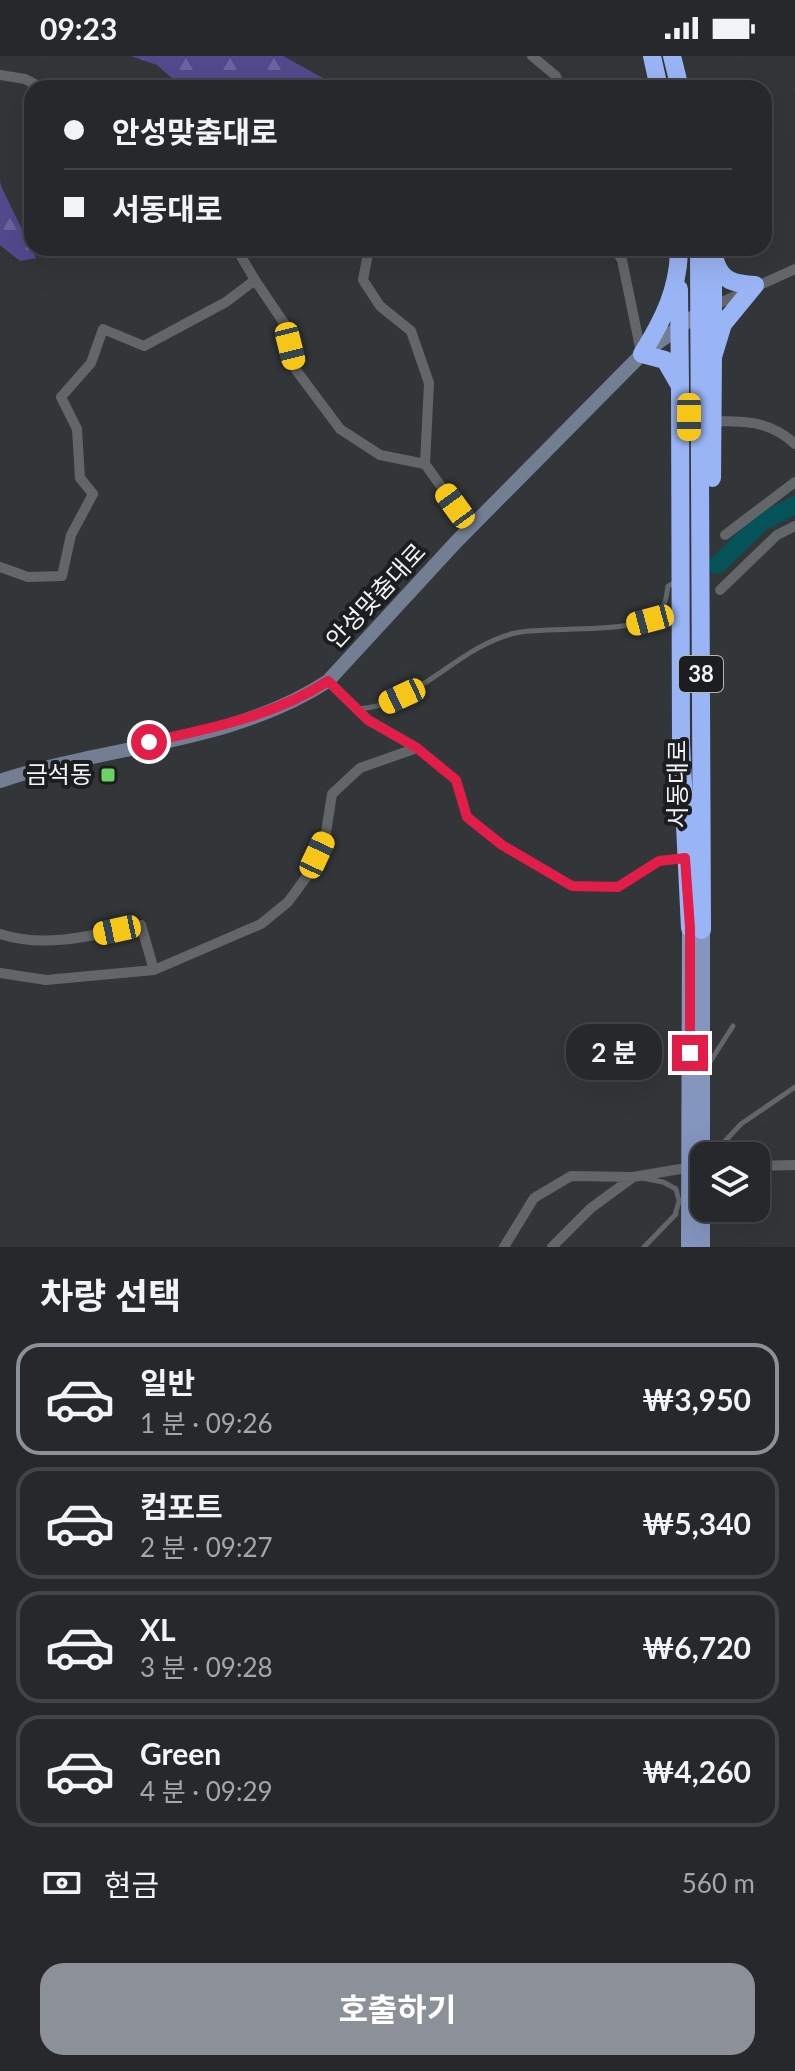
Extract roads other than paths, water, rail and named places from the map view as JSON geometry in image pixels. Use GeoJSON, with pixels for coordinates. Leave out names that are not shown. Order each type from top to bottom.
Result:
{"type":"FeatureCollection","features":[{"type":"Feature","properties":{"kind":"highway"},"geometry":{"type":"LineString","coordinates":[[652,56],[657,80]]}},
{"type":"Feature","properties":{"kind":"highway"},"geometry":{"type":"LineString","coordinates":[[662,56],[667,80]]}},
{"type":"Feature","properties":{"kind":"highway"},"geometry":{"type":"LineString","coordinates":[[672,56],[678,80]]}},
{"type":"Feature","properties":{"kind":"highway"},"geometry":{"type":"LineString","coordinates":[[683,56],[689,80]]}},
{"type":"Feature","properties":{"kind":"highway"},"geometry":{"type":"LineString","coordinates":[[679,256],[685,858],[696,929]]}},
{"type":"Feature","properties":{"kind":"highway"},"geometry":{"type":"LineString","coordinates":[[689,256],[701,418],[711,883],[696,929]]}},
{"type":"Feature","properties":{"kind":"highway"},"geometry":{"type":"LineString","coordinates":[[701,418],[708,256]]}},
{"type":"Feature","properties":{"kind":"highway"},"geometry":{"type":"LineString","coordinates":[[708,256],[707,309],[713,357]]}},
{"type":"Feature","properties":{"kind":"highway"},"geometry":{"type":"LineString","coordinates":[[711,256],[724,278],[735,284],[755,285]]}},
{"type":"Feature","properties":{"kind":"highway"},"geometry":{"type":"LineString","coordinates":[[679,270],[666,314],[642,354],[665,360],[680,386]]}},
{"type":"Feature","properties":{"kind":"highway"},"geometry":{"type":"LineString","coordinates":[[701,418],[723,324],[755,285]]}},
{"type":"Feature","properties":{"kind":"main road"},"geometry":{"type":"LineString","coordinates":[[696,929],[702,1142]]}},
{"type":"Feature","properties":{"kind":"main road"},"geometry":{"type":"LineString","coordinates":[[696,929],[701,1142]]}},
{"type":"Feature","properties":{"kind":"main road"},"geometry":{"type":"LineString","coordinates":[[689,1247],[682,1209],[690,1191]]}},
{"type":"Feature","properties":{"kind":"main road"},"geometry":{"type":"LineString","coordinates":[[702,1222],[702,1247]]}},
{"type":"Feature","properties":{"kind":"street"},"geometry":{"type":"LineString","coordinates":[[532,56],[557,80]]}},
{"type":"Feature","properties":{"kind":"street"},"geometry":{"type":"LineString","coordinates":[[0,75],[27,80]]}},
{"type":"Feature","properties":{"kind":"street"},"geometry":{"type":"LineString","coordinates":[[241,256],[284,323],[296,370],[340,429],[380,455],[425,464]]}},
{"type":"Feature","properties":{"kind":"street"},"geometry":{"type":"LineString","coordinates":[[368,256],[363,280],[380,306],[411,331],[429,383],[425,464],[470,527]]}},
{"type":"Feature","properties":{"kind":"street"},"geometry":{"type":"LineString","coordinates":[[619,256],[642,354]]}},
{"type":"Feature","properties":{"kind":"street","name":"안성맞춤대로"},"geometry":{"type":"LineString","coordinates":[[0,781],[232,724],[304,696],[328,681],[470,527],[642,354],[707,309],[795,269]]}},
{"type":"Feature","properties":{"kind":"street"},"geometry":{"type":"LineString","coordinates":[[0,567],[28,577],[62,576],[71,535],[93,494],[80,478],[77,429],[61,397],[91,363],[103,329],[144,346],[226,302],[255,280]]}},
{"type":"Feature","properties":{"kind":"street"},"geometry":{"type":"LineString","coordinates":[[701,418],[758,421],[781,432],[795,444]]}},
{"type":"Feature","properties":{"kind":"street"},"geometry":{"type":"LineString","coordinates":[[725,535],[795,482]]}},
{"type":"Feature","properties":{"kind":"street"},"geometry":{"type":"LineString","coordinates":[[720,590],[777,535],[795,526]]}},
{"type":"Feature","properties":{"kind":"street"},"geometry":{"type":"LineString","coordinates":[[328,681],[368,720],[417,748]]}},
{"type":"Feature","properties":{"kind":"street"},"geometry":{"type":"LineString","coordinates":[[0,973],[46,980],[154,970],[261,924],[288,902],[310,872],[325,839],[332,794],[360,768],[417,748]]}},
{"type":"Feature","properties":{"kind":"street"},"geometry":{"type":"LineString","coordinates":[[0,934],[21,940],[69,940],[141,925],[154,970]]}},
{"type":"Feature","properties":{"kind":"street"},"geometry":{"type":"LineString","coordinates":[[770,1166],[795,1165]]}},
{"type":"Feature","properties":{"kind":"street"},"geometry":{"type":"LineString","coordinates":[[504,1247],[534,1198],[571,1176],[633,1177],[690,1167]]}},
{"type":"Feature","properties":{"kind":"street"},"geometry":{"type":"LineString","coordinates":[[552,1247],[591,1208],[633,1177]]}},
{"type":"Feature","properties":{"kind":"lane"},"geometry":{"type":"LineString","coordinates":[[356,709],[375,709],[402,696],[488,642],[515,633],[629,626],[650,620],[662,610],[668,586],[680,582]]}},
{"type":"Feature","properties":{"kind":"lane"},"geometry":{"type":"LineString","coordinates":[[417,748],[456,780],[467,817],[502,845],[572,886],[618,887],[659,861],[685,858]]}},
{"type":"Feature","properties":{"kind":"lane"},"geometry":{"type":"LineString","coordinates":[[702,1076],[733,1026]]}},
{"type":"Feature","properties":{"kind":"lane"},"geometry":{"type":"LineString","coordinates":[[724,1142],[741,1124],[795,1087]]}},
{"type":"Feature","properties":{"kind":"lane"},"geometry":{"type":"LineString","coordinates":[[633,1177],[663,1182],[676,1189],[682,1209],[644,1247]]}},
{"type":"Feature","properties":{"kind":"waterway"},"geometry":{"type":"LineString","coordinates":[[717,565],[762,522],[795,505]]}},
{"type":"Feature","properties":{"kind":"place","name":"금석동"},"geometry":{"type":"Point","coordinates":[108,775]}}]}
